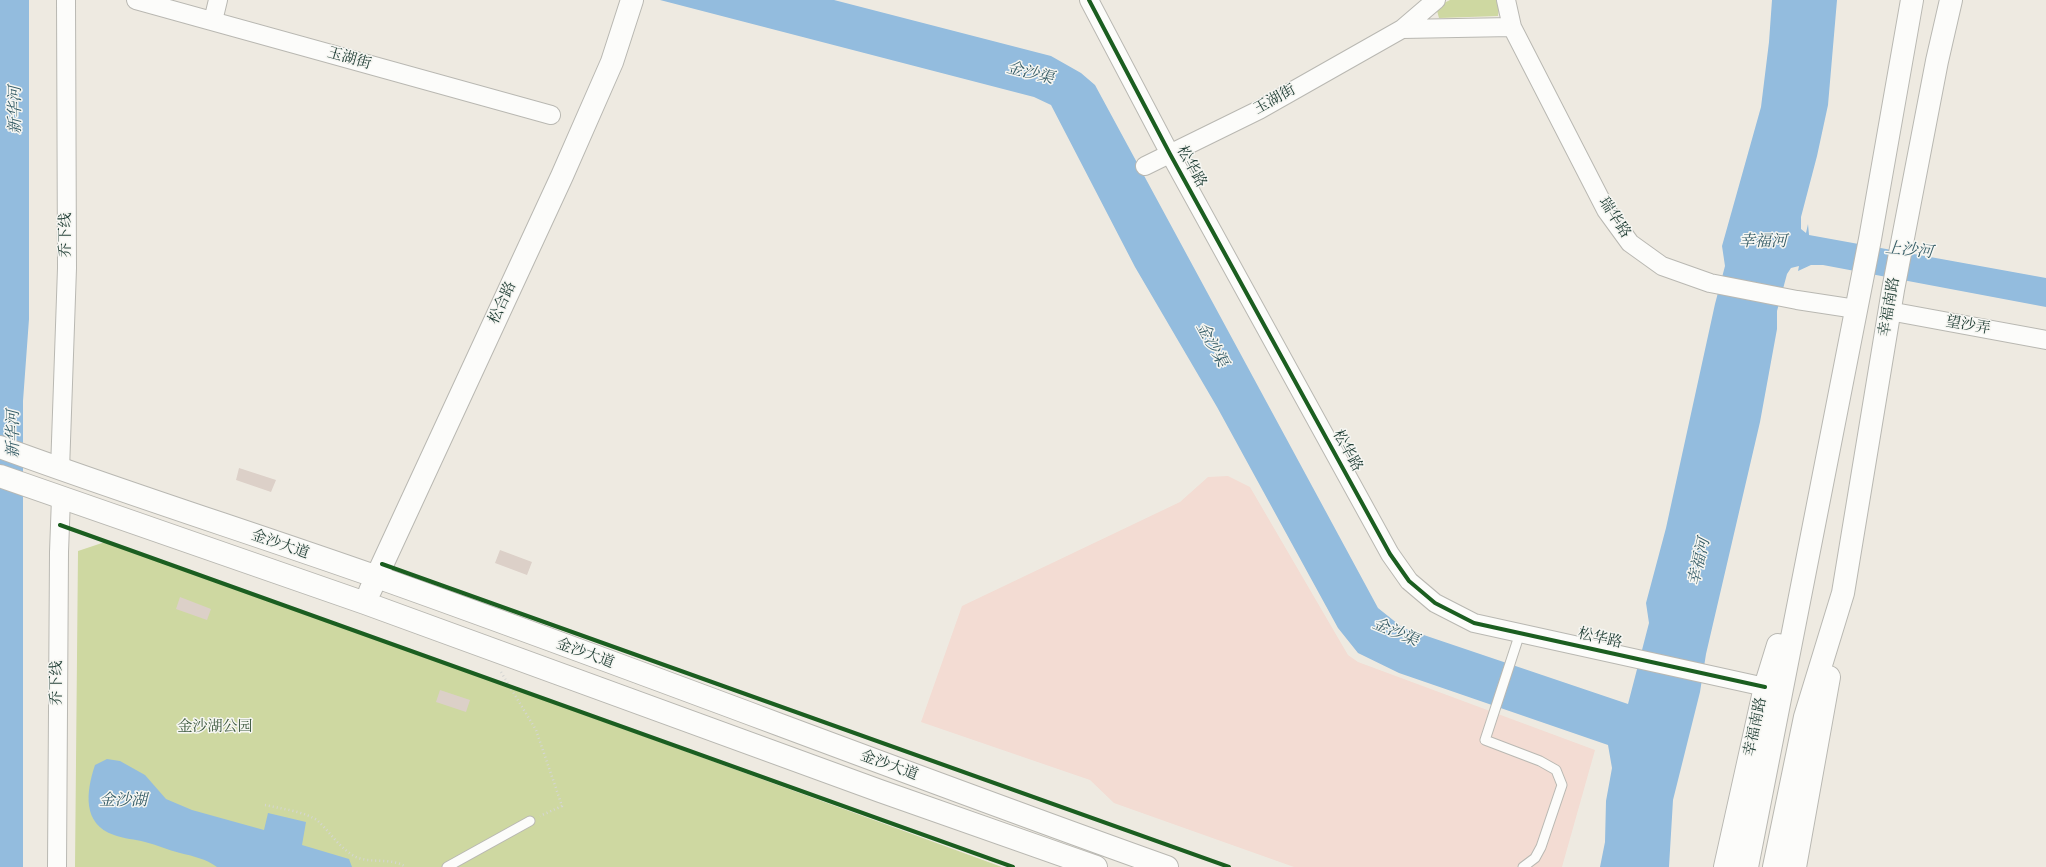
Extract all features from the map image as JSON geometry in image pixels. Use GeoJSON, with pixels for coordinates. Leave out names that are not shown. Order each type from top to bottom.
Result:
{"type":"FeatureCollection","features":[{"type":"Feature","properties":{"kind":"main road","name":"幸福南路"},"geometry":{"type":"LineString","coordinates":[[1747,867],[1870,239],[1912,0]]}},
{"type":"Feature","properties":{"kind":"main road","name":"幸福南路"},"geometry":{"type":"LineString","coordinates":[[1795,867],[1821,724],[1892,290],[1937,61],[1951,0]]}},
{"type":"Feature","properties":{"kind":"main road","name":"松合路"},"geometry":{"type":"LineString","coordinates":[[365,603],[562,176],[612,62],[631,3]]}},
{"type":"Feature","properties":{"kind":"main road","name":"金沙大道"},"geometry":{"type":"LineString","coordinates":[[0,447],[60,470],[376,577],[881,764],[1167,867]]}},
{"type":"Feature","properties":{"kind":"main road","name":"金沙大道"},"geometry":{"type":"LineString","coordinates":[[0,476],[365,603],[880,791],[1096,867]]}},
{"type":"Feature","properties":{"kind":"main road","name":"幸福南路"},"geometry":{"type":"LineString","coordinates":[[1725,867],[1764,687],[1810,544]]}},
{"type":"Feature","properties":{"kind":"main road","name":"幸福南路"},"geometry":{"type":"LineString","coordinates":[[1774,867],[1805,717],[1843,592]]}},
{"type":"Feature","properties":{"kind":"street","name":"乔下线"},"geometry":{"type":"LineString","coordinates":[[60,470],[67,268],[66,0]]}},
{"type":"Feature","properties":{"kind":"street"},"geometry":{"type":"LineString","coordinates":[[213,21],[218,0]]}},
{"type":"Feature","properties":{"kind":"street","name":"松华路"},"geometry":{"type":"LineString","coordinates":[[1089,0],[1170,154],[1390,554],[1409,581],[1435,603],[1474,623],[1717,678],[1764,687]]}},
{"type":"Feature","properties":{"kind":"street","name":"玉湖街"},"geometry":{"type":"LineString","coordinates":[[1145,166],[1259,110],[1402,29],[1436,0]]}},
{"type":"Feature","properties":{"kind":"street","name":"瑞华路"},"geometry":{"type":"LineString","coordinates":[[1506,0],[1512,27],[1606,210],[1630,243],[1662,266],[1710,283],[1797,300],[1856,309]]}},
{"type":"Feature","properties":{"kind":"street","name":"玉湖街"},"geometry":{"type":"LineString","coordinates":[[141,1],[551,115]]}},
{"type":"Feature","properties":{"kind":"street","name":"玉湖街"},"geometry":{"type":"LineString","coordinates":[[1402,29],[1512,27]]}},
{"type":"Feature","properties":{"kind":"street","name":"望沙弄"},"geometry":{"type":"LineString","coordinates":[[1889,311],[2046,340]]}},
{"type":"Feature","properties":{"kind":"street","name":"乔下线"},"geometry":{"type":"LineString","coordinates":[[57,867],[59,552],[61,498]]}},
{"type":"Feature","properties":{"kind":"lane"},"geometry":{"type":"LineString","coordinates":[[1520,633],[1485,740],[1540,761],[1556,770],[1562,785],[1541,847],[1535,858],[1523,867]]}},
{"type":"Feature","properties":{"kind":"lane"},"geometry":{"type":"LineString","coordinates":[[450,866],[530,821]]}},
{"type":"Feature","properties":{"kind":"path"},"geometry":{"type":"LineString","coordinates":[[489,649],[508,686],[536,730],[562,806],[530,821]]}},
{"type":"Feature","properties":{"kind":"path"},"geometry":{"type":"LineString","coordinates":[[501,683],[516,688]]}},
{"type":"Feature","properties":{"kind":"path"},"geometry":{"type":"LineString","coordinates":[[264,805],[306,815],[316,820],[341,845],[355,856],[368,861],[397,862],[406,867]]}},
{"type":"Feature","properties":{"kind":"shaded area"},"geometry":{"type":"Polygon","coordinates":[[[1228,476],[1250,487],[1348,655],[1358,662],[1595,750],[1562,867],[1294,867],[1114,803],[1090,780],[921,722],[962,606],[1180,502],[1208,477],[1228,476]]]}},
{"type":"Feature","properties":{"kind":"green space"},"geometry":{"type":"Polygon","coordinates":[[[1450,0],[1500,0],[1498,16],[1439,18],[1436,7],[1450,0]]]}},
{"type":"Feature","properties":{"kind":"green space","name":"金沙湖公园"},"geometry":{"type":"Polygon","coordinates":[[[108,541],[1002,867],[75,867],[78,551],[108,541]]]}},
{"type":"Feature","properties":{"kind":"water","name":"新华河"},"geometry":{"type":"Polygon","coordinates":[[[0,0],[29,0],[29,319],[23,401],[23,867],[0,867],[0,0]]]}},
{"type":"Feature","properties":{"kind":"water"},"geometry":{"type":"Polygon","coordinates":[[[660,0],[834,0],[1051,56],[1081,73],[1095,85],[1378,608],[1403,628],[1628,704],[1649,623],[1646,603],[1666,528],[1715,304],[1725,266],[1722,246],[1761,107],[1769,42],[1772,0],[1837,0],[1828,105],[1817,156],[1801,217],[1801,229],[1806,233],[1808,224],[1809,235],[2046,278],[2046,307],[1823,265],[1811,265],[1798,271],[1799,266],[1791,268],[1787,274],[1777,311],[1777,329],[1760,422],[1706,654],[1700,692],[1673,800],[1669,867],[1600,867],[1605,842],[1606,801],[1612,768],[1608,745],[1399,673],[1358,653],[1338,628],[1217,407],[1135,267],[1051,105],[1034,97],[660,0]]]}},
{"type":"Feature","properties":{"kind":"water","name":"金沙湖"},"geometry":{"type":"Polygon","coordinates":[[[107,759],[120,761],[145,775],[166,799],[192,810],[264,830],[268,813],[306,822],[302,845],[349,859],[352,867],[217,867],[195,857],[145,842],[114,835],[104,830],[96,823],[89,806],[90,786],[95,765],[107,759]]]}},
{"type":"Feature","properties":{"kind":"building"},"geometry":{"type":"Polygon","coordinates":[[[239,468],[276,480],[271,492],[236,480],[239,468]]]}},
{"type":"Feature","properties":{"kind":"building"},"geometry":{"type":"Polygon","coordinates":[[[500,550],[532,562],[527,575],[495,563],[500,550]]]}},
{"type":"Feature","properties":{"kind":"building"},"geometry":{"type":"Polygon","coordinates":[[[180,597],[211,609],[207,620],[176,609],[180,597]]]}},
{"type":"Feature","properties":{"kind":"building"},"geometry":{"type":"Polygon","coordinates":[[[440,690],[470,700],[466,712],[436,702],[440,690]]]}},
{"type":"Feature","properties":{"kind":"cycle path"},"geometry":{"type":"LineString","coordinates":[[1089,0],[1170,154],[1390,554],[1409,581],[1435,603],[1474,623],[1765,687]]}},
{"type":"Feature","properties":{"kind":"cycle path"},"geometry":{"type":"LineString","coordinates":[[60,525],[1013,867]]}},
{"type":"Feature","properties":{"kind":"cycle path"},"geometry":{"type":"LineString","coordinates":[[382,564],[1229,867]]}},
{"type":"Feature","properties":{"kind":"water label","name":"金沙渠"},"geometry":{"type":"Point","coordinates":[1030,74]}},
{"type":"Feature","properties":{"kind":"water label","name":"幸福河"},"geometry":{"type":"Point","coordinates":[1763,242]}},
{"type":"Feature","properties":{"kind":"water label","name":"上沙河"},"geometry":{"type":"Point","coordinates":[1909,251]}},
{"type":"Feature","properties":{"kind":"water label","name":"金沙渠"},"geometry":{"type":"Point","coordinates":[1211,345]}},
{"type":"Feature","properties":{"kind":"water label","name":"幸福河"},"geometry":{"type":"Point","coordinates":[1700,562]}},
{"type":"Feature","properties":{"kind":"water label","name":"金沙渠"},"geometry":{"type":"Point","coordinates":[1395,633]}}]}
